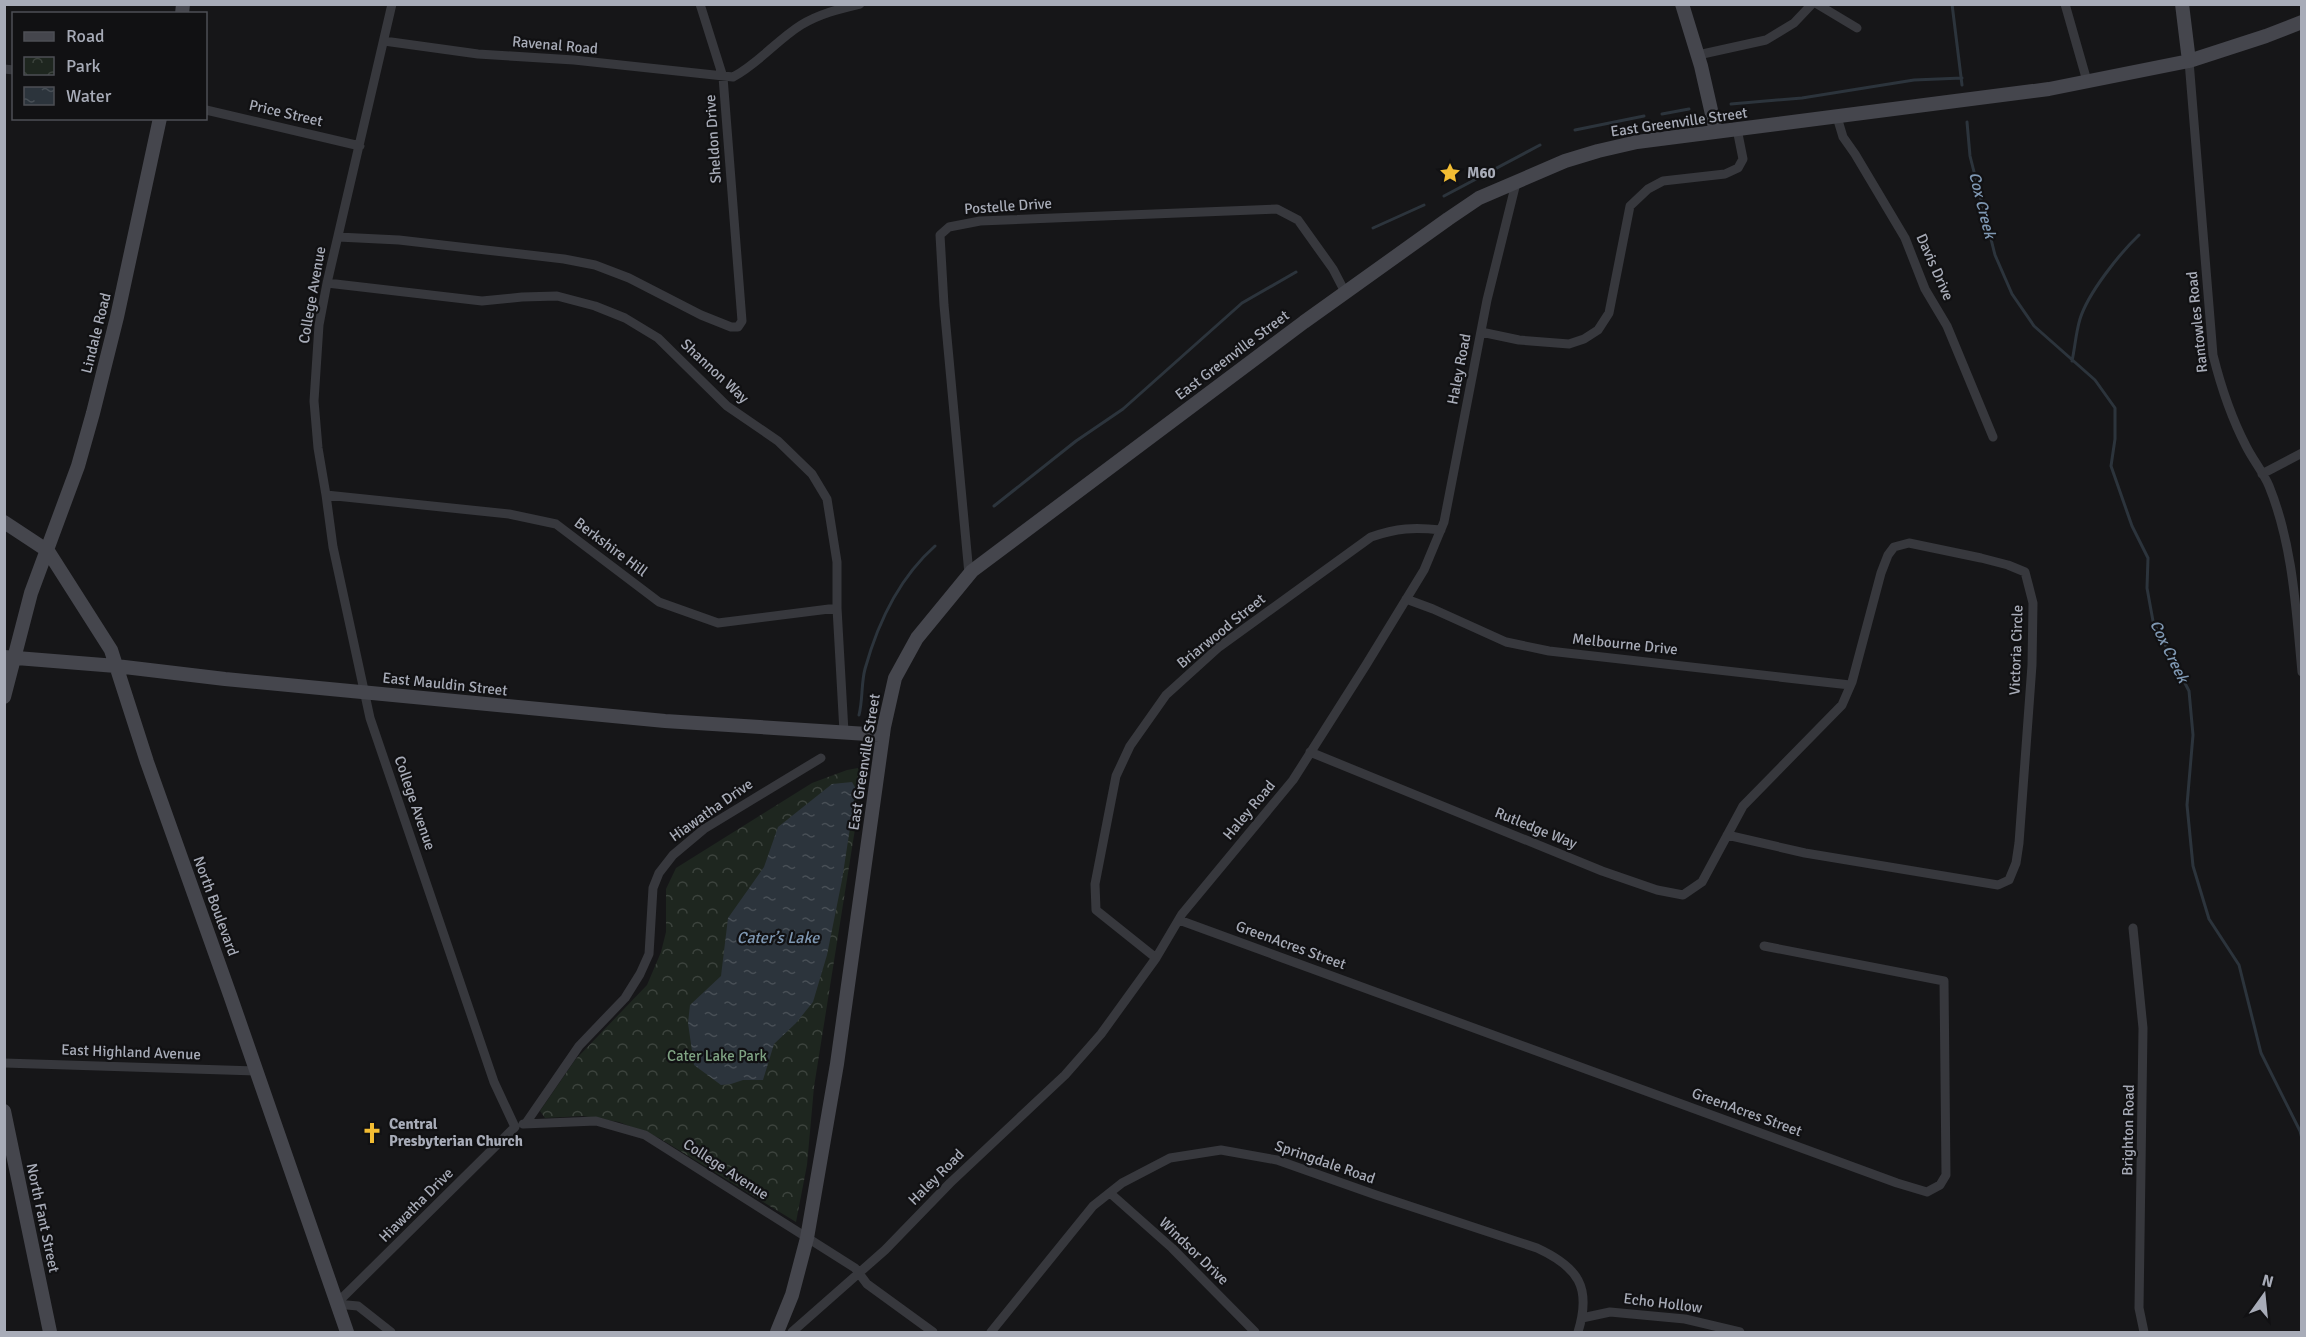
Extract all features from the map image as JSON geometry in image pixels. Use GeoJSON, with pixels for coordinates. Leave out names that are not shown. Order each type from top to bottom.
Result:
{"type":"FeatureCollection","features":[{"type":"Feature","properties":{"kind":"main road"},"geometry":{"type":"LineString","coordinates":[[1682,4],[1698,55],[1716,132]]}},
{"type":"Feature","properties":{"kind":"main road"},"geometry":{"type":"LineString","coordinates":[[2182,4],[2189,61]]}},
{"type":"Feature","properties":{"kind":"main road","name":"East Greenville Street"},"geometry":{"type":"LineString","coordinates":[[777,1332],[792,1295],[807,1238],[837,1064],[883,735],[895,678],[917,638],[969,574],[1346,292],[1448,219],[1479,198],[1565,161],[1637,142],[2049,89],[2189,61],[2301,22]]}},
{"type":"Feature","properties":{"kind":"main road","name":"Lindale Road"},"geometry":{"type":"LineString","coordinates":[[48,550],[78,466],[96,403],[160,120]]}},
{"type":"Feature","properties":{"kind":"main road","name":"North Boulevard"},"geometry":{"type":"LineString","coordinates":[[4,522],[48,550],[111,650],[147,762],[347,1332]]}},
{"type":"Feature","properties":{"kind":"main road"},"geometry":{"type":"LineString","coordinates":[[4,696],[9,657],[48,550]]}},
{"type":"Feature","properties":{"kind":"main road","name":"East Mauldin Street"},"geometry":{"type":"LineString","coordinates":[[9,657],[665,721],[883,735]]}},
{"type":"Feature","properties":{"kind":"main road","name":"North Fant Street"},"geometry":{"type":"LineString","coordinates":[[4,1111],[50,1332]]}},
{"type":"Feature","properties":{"kind":"street","name":"College Avenue"},"geometry":{"type":"LineString","coordinates":[[392,4],[319,326],[314,401],[318,448],[327,495],[333,547],[370,718],[494,1082],[515,1127],[526,1123],[596,1121],[645,1135],[855,1268],[867,1284],[933,1332]]}},
{"type":"Feature","properties":{"kind":"street"},"geometry":{"type":"LineString","coordinates":[[700,4],[723,77]]}},
{"type":"Feature","properties":{"kind":"street","name":"Sheldon Drive"},"geometry":{"type":"LineString","coordinates":[[338,237],[399,240],[585,263],[629,278],[701,315],[732,327],[738,327],[741,321],[723,77],[733,77],[750,68],[782,38],[803,24],[829,11],[860,4]]}},
{"type":"Feature","properties":{"kind":"street"},"geometry":{"type":"LineString","coordinates":[[1698,55],[1766,40],[1794,22],[1814,4],[1857,28]]}},
{"type":"Feature","properties":{"kind":"street"},"geometry":{"type":"LineString","coordinates":[[2065,4],[2087,81]]}},
{"type":"Feature","properties":{"kind":"street","name":"Ravenal Road"},"geometry":{"type":"LineString","coordinates":[[384,41],[477,54],[574,60],[723,77]]}},
{"type":"Feature","properties":{"kind":"street","name":"Rantowles Road"},"geometry":{"type":"LineString","coordinates":[[2189,61],[2212,355],[2222,390],[2246,446],[2268,485],[2283,527],[2294,591],[2301,672]]}},
{"type":"Feature","properties":{"kind":"street","name":"Price Street"},"geometry":{"type":"LineString","coordinates":[[207,110],[360,146]]}},
{"type":"Feature","properties":{"kind":"street","name":"Davis Drive"},"geometry":{"type":"LineString","coordinates":[[1838,117],[1843,138],[1855,153],[1905,238],[1925,289],[1947,326],[1993,437]]}},
{"type":"Feature","properties":{"kind":"street"},"geometry":{"type":"LineString","coordinates":[[1481,332],[1519,340],[1569,344],[1584,339],[1598,330],[1609,313],[1630,206],[1648,189],[1663,181],[1725,174],[1738,168],[1743,159],[1737,129]]}},
{"type":"Feature","properties":{"kind":"street","name":"Haley Road"},"geometry":{"type":"LineString","coordinates":[[792,1332],[885,1250],[950,1184],[1065,1075],[1101,1034],[1156,958],[1179,920],[1293,780],[1424,570],[1440,530],[1460,443],[1481,332],[1516,183]]}},
{"type":"Feature","properties":{"kind":"street","name":"Postelle Drive"},"geometry":{"type":"LineString","coordinates":[[969,574],[944,305],[940,235],[949,227],[980,220],[1277,209],[1298,220],[1333,269],[1346,292]]}},
{"type":"Feature","properties":{"kind":"street","name":"Shannon Way"},"geometry":{"type":"LineString","coordinates":[[327,283],[482,301],[557,296],[595,306],[625,318],[658,338],[727,406],[778,441],[812,474],[827,499],[837,562],[837,608],[844,732]]}},
{"type":"Feature","properties":{"kind":"street"},"geometry":{"type":"LineString","coordinates":[[2262,474],[2301,453]]}},
{"type":"Feature","properties":{"kind":"street","name":"Berkshire Hill"},"geometry":{"type":"LineString","coordinates":[[327,495],[509,514],[556,524],[659,602],[718,623],[837,608]]}},
{"type":"Feature","properties":{"kind":"street","name":"Briarwood Street"},"geometry":{"type":"LineString","coordinates":[[1156,958],[1096,910],[1095,884],[1116,776],[1130,746],[1166,695],[1219,647],[1371,537],[1392,530],[1415,527],[1440,530]]}},
{"type":"Feature","properties":{"kind":"street","name":"Victoria Circle"},"geometry":{"type":"LineString","coordinates":[[1909,543],[1981,558],[2025,572],[2033,603],[2032,665],[2019,843],[2016,863],[2009,880],[1998,885],[1805,853],[1727,835],[1743,806],[1842,705],[1850,685],[1881,573],[1894,547],[1909,543]]}},
{"type":"Feature","properties":{"kind":"street","name":"Melbourne Drive"},"geometry":{"type":"LineString","coordinates":[[1406,599],[1506,642],[1550,651],[1850,685]]}},
{"type":"Feature","properties":{"kind":"street","name":"Rutledge Way"},"geometry":{"type":"LineString","coordinates":[[1310,752],[1506,833],[1657,890],[1683,895],[1702,882],[1727,835]]}},
{"type":"Feature","properties":{"kind":"street","name":"Hiawatha Drive"},"geometry":{"type":"LineString","coordinates":[[526,1123],[579,1046],[626,998],[640,974],[649,954],[653,888],[659,873],[673,855],[704,830],[820,758]]}},
{"type":"Feature","properties":{"kind":"street","name":"GreenAcres Street"},"geometry":{"type":"LineString","coordinates":[[1179,920],[1897,1183],[1927,1192],[1940,1185],[1946,1175],[1944,981],[1764,946]]}},
{"type":"Feature","properties":{"kind":"street","name":"Brighton Road"},"geometry":{"type":"LineString","coordinates":[[2133,928],[2143,1028],[2139,1308],[2144,1332]]}},
{"type":"Feature","properties":{"kind":"street","name":"East Highland Avenue"},"geometry":{"type":"LineString","coordinates":[[4,1063],[256,1071]]}},
{"type":"Feature","properties":{"kind":"street","name":"Hiawatha Drive"},"geometry":{"type":"LineString","coordinates":[[336,1304],[515,1127]]}},
{"type":"Feature","properties":{"kind":"street","name":"Springdale Road"},"geometry":{"type":"LineString","coordinates":[[991,1332],[1093,1206],[1110,1192],[1122,1183],[1170,1158],[1221,1150],[1277,1160],[1537,1248],[1554,1256],[1570,1267],[1583,1289],[1582,1318],[1578,1332]]}},
{"type":"Feature","properties":{"kind":"street","name":"Windsor Drive"},"geometry":{"type":"LineString","coordinates":[[1110,1192],[1172,1248],[1255,1332]]}},
{"type":"Feature","properties":{"kind":"street"},"geometry":{"type":"LineString","coordinates":[[336,1304],[358,1306],[391,1332]]}},
{"type":"Feature","properties":{"kind":"street","name":"Echo Hollow"},"geometry":{"type":"LineString","coordinates":[[1582,1318],[1610,1312],[1685,1319],[1740,1332]]}},
{"type":"Feature","properties":{"kind":"green space","name":"Cater Lake Park"},"geometry":{"type":"Polygon","coordinates":[[[858,768],[861,777],[855,829],[814,1087],[807,1165],[796,1222],[659,1138],[619,1122],[583,1116],[545,1118],[540,1111],[575,1060],[647,985],[661,952],[666,932],[666,889],[676,868],[812,783],[858,768]]]}},
{"type":"Feature","properties":{"kind":"water","name":"Cater’s Lake"},"geometry":{"type":"Polygon","coordinates":[[[852,782],[856,789],[842,880],[827,955],[813,1002],[796,1023],[774,1044],[763,1080],[743,1080],[721,1085],[694,1065],[688,1023],[690,1005],[721,976],[728,918],[764,867],[778,827],[832,784],[852,782]]]}},
{"type":"Feature","properties":{"kind":"waterway","name":"Cox Creek"},"geometry":{"type":"LineString","coordinates":[[1952,4],[1962,85]]}},
{"type":"Feature","properties":{"kind":"waterway"},"geometry":{"type":"LineString","coordinates":[[1731,104],[1802,98],[1914,80],[1962,78]]}},
{"type":"Feature","properties":{"kind":"waterway"},"geometry":{"type":"LineString","coordinates":[[1662,114],[1689,109]]}},
{"type":"Feature","properties":{"kind":"waterway"},"geometry":{"type":"LineString","coordinates":[[1575,130],[1644,116]]}},
{"type":"Feature","properties":{"kind":"waterway","name":"Cox Creek"},"geometry":{"type":"LineString","coordinates":[[1967,122],[1970,156],[1995,255],[2012,294],[2034,326],[2095,380],[2115,408],[2115,439],[2111,466],[2132,526],[2148,558],[2147,588],[2153,621],[2189,691],[2193,735],[2187,805],[2193,866],[2209,919],[2239,965],[2261,1053],[2302,1139]]}},
{"type":"Feature","properties":{"kind":"waterway"},"geometry":{"type":"LineString","coordinates":[[1444,196],[1540,145]]}},
{"type":"Feature","properties":{"kind":"waterway"},"geometry":{"type":"LineString","coordinates":[[1373,228],[1424,205]]}},
{"type":"Feature","properties":{"kind":"waterway"},"geometry":{"type":"LineString","coordinates":[[2072,361],[2077,329],[2090,297],[2114,263],[2139,235]]}},
{"type":"Feature","properties":{"kind":"waterway"},"geometry":{"type":"LineString","coordinates":[[994,506],[1076,441],[1123,409],[1242,303],[1296,272]]}},
{"type":"Feature","properties":{"kind":"waterway"},"geometry":{"type":"LineString","coordinates":[[859,715],[865,669],[883,618],[900,587],[935,546]]}},
{"type":"Feature","properties":{"kind":"place","name":"M60"},"geometry":{"type":"Point","coordinates":[1450,173]}},
{"type":"Feature","properties":{"kind":"place","name":"Central Presbyterian Church"},"geometry":{"type":"Point","coordinates":[372,1133]}}]}
